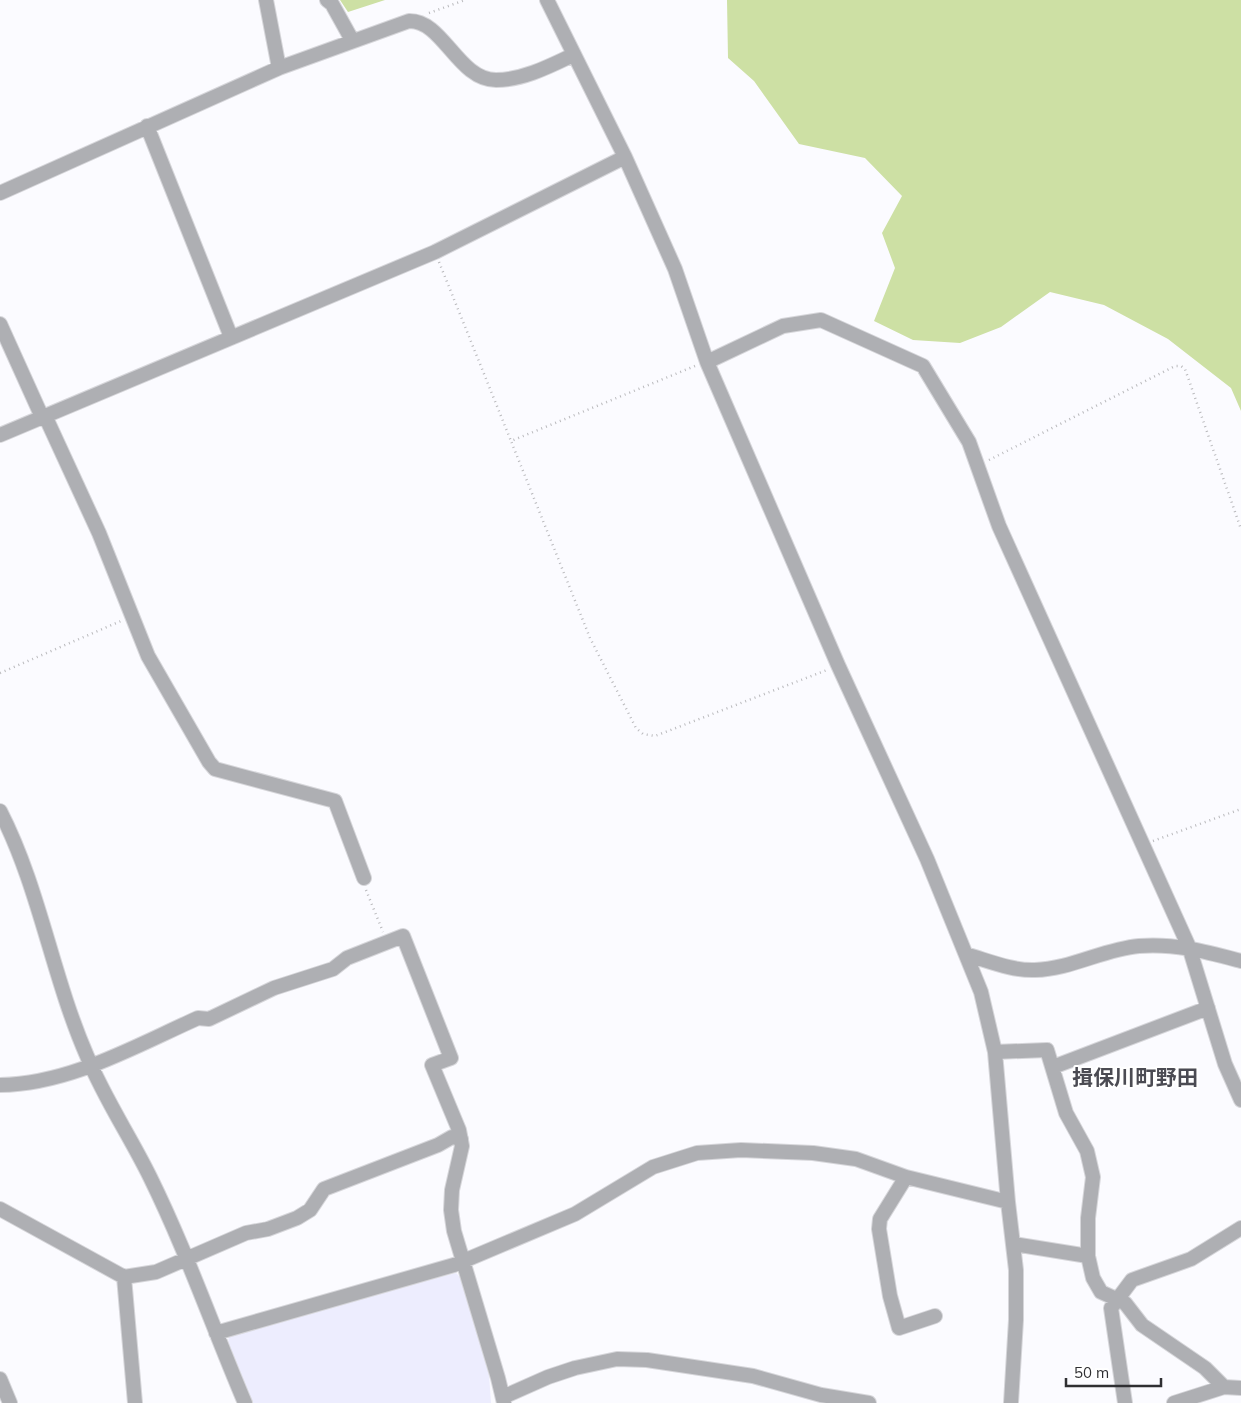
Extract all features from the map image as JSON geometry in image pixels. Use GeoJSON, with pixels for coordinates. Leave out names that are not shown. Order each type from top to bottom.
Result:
{"type":"FeatureCollection","features":[{"type":"Feature","properties":{"kind":"street"},"geometry":{"type":"LineString","coordinates":[[266,0],[279,68]]}},
{"type":"Feature","properties":{"kind":"street"},"geometry":{"type":"LineString","coordinates":[[327,0],[332,4],[352,40]]}},
{"type":"Feature","properties":{"kind":"street"},"geometry":{"type":"LineString","coordinates":[[547,0],[625,157],[675,270],[707,362],[838,665],[927,859],[968,955],[984,1001],[995,1052],[1016,1270],[1016,1320],[1011,1403]]}},
{"type":"Feature","properties":{"kind":"street"},"geometry":{"type":"LineString","coordinates":[[0,192],[279,68],[352,40],[409,21],[419,21],[427,26],[461,62],[479,76],[495,80],[538,71],[574,55]]}},
{"type":"Feature","properties":{"kind":"street"},"geometry":{"type":"LineString","coordinates":[[147,126],[231,337]]}},
{"type":"Feature","properties":{"kind":"street"},"geometry":{"type":"LineString","coordinates":[[0,435],[435,252],[625,157]]}},
{"type":"Feature","properties":{"kind":"street"},"geometry":{"type":"LineString","coordinates":[[707,362],[782,326],[821,320],[923,366],[969,442],[999,526],[1189,947],[1225,1064],[1241,1100]]}},
{"type":"Feature","properties":{"kind":"street"},"geometry":{"type":"LineString","coordinates":[[0,324],[42,417],[48,420],[158,674],[182,712],[208,762],[216,769],[334,801],[364,878]]}},
{"type":"Feature","properties":{"kind":"street"},"geometry":{"type":"LineString","coordinates":[[0,811],[25,866],[66,1000],[91,1066],[150,1176],[188,1258],[245,1403]]}},
{"type":"Feature","properties":{"kind":"street"},"geometry":{"type":"LineString","coordinates":[[0,1085],[45,1082],[91,1066],[198,1018],[209,1019],[274,988],[333,969],[347,958],[403,936],[451,1058],[432,1065],[462,1146],[452,1190],[451,1210],[454,1230],[503,1400],[557,1374],[617,1359],[647,1360],[752,1376],[821,1395],[870,1403]]}},
{"type":"Feature","properties":{"kind":"street"},"geometry":{"type":"LineString","coordinates":[[968,955],[1018,969],[1034,970],[1057,968],[1120,949],[1166,945],[1189,947],[1241,961]]}},
{"type":"Feature","properties":{"kind":"street"},"geometry":{"type":"LineString","coordinates":[[1053,1067],[1208,1008]]}},
{"type":"Feature","properties":{"kind":"street"},"geometry":{"type":"LineString","coordinates":[[995,1052],[1047,1050],[1066,1113],[1087,1151],[1093,1177],[1088,1218],[1088,1256],[1093,1278],[1101,1292],[1125,1303],[1142,1325],[1155,1336],[1205,1368],[1224,1387]]}},
{"type":"Feature","properties":{"kind":"street"},"geometry":{"type":"LineString","coordinates":[[0,1208],[124,1277],[156,1272],[246,1233],[268,1229],[297,1218],[310,1210],[324,1189],[452,1138],[461,1139]]}},
{"type":"Feature","properties":{"kind":"street"},"geometry":{"type":"LineString","coordinates":[[216,1333],[463,1261],[575,1214],[653,1167],[697,1153],[725,1150],[813,1153],[856,1159],[906,1178],[1008,1202]]}},
{"type":"Feature","properties":{"kind":"street"},"geometry":{"type":"LineString","coordinates":[[906,1178],[880,1220],[878,1229],[890,1296],[899,1328],[935,1316]]}},
{"type":"Feature","properties":{"kind":"street"},"geometry":{"type":"LineString","coordinates":[[1125,1403],[1112,1308],[1132,1280],[1191,1258],[1241,1228]]}},
{"type":"Feature","properties":{"kind":"street"},"geometry":{"type":"LineString","coordinates":[[1014,1244],[1088,1256]]}},
{"type":"Feature","properties":{"kind":"street"},"geometry":{"type":"LineString","coordinates":[[124,1277],[135,1403]]}},
{"type":"Feature","properties":{"kind":"street"},"geometry":{"type":"LineString","coordinates":[[0,1379],[10,1403]]}},
{"type":"Feature","properties":{"kind":"street"},"geometry":{"type":"LineString","coordinates":[[1174,1403],[1224,1387],[1241,1388]]}},
{"type":"Feature","properties":{"kind":"path"},"geometry":{"type":"LineString","coordinates":[[419,21],[422,15],[465,0]]}},
{"type":"Feature","properties":{"kind":"path"},"geometry":{"type":"LineString","coordinates":[[435,252],[590,638],[636,728],[643,734],[655,736],[838,665]]}},
{"type":"Feature","properties":{"kind":"path"},"geometry":{"type":"LineString","coordinates":[[511,441],[707,362]]}},
{"type":"Feature","properties":{"kind":"path"},"geometry":{"type":"LineString","coordinates":[[976,466],[1175,366],[1181,366],[1185,369],[1197,401],[1241,529]]}},
{"type":"Feature","properties":{"kind":"path"},"geometry":{"type":"LineString","coordinates":[[0,673],[132,616]]}},
{"type":"Feature","properties":{"kind":"path"},"geometry":{"type":"LineString","coordinates":[[1143,845],[1241,808]]}},
{"type":"Feature","properties":{"kind":"path"},"geometry":{"type":"LineString","coordinates":[[364,878],[387,942]]}},
{"type":"Feature","properties":{"kind":"shaded area"},"geometry":{"type":"Polygon","coordinates":[[[456,1273],[462,1279],[489,1375],[491,1403],[253,1403],[228,1346],[229,1332],[456,1273]]]}},
{"type":"Feature","properties":{"kind":"green space"},"geometry":{"type":"Polygon","coordinates":[[[340,0],[385,0],[348,12],[340,0]]]}},
{"type":"Feature","properties":{"kind":"green space"},"geometry":{"type":"Polygon","coordinates":[[[727,0],[1241,0],[1241,411],[1231,388],[1168,339],[1104,305],[1050,292],[1001,327],[960,343],[913,340],[874,321],[895,268],[882,233],[902,196],[865,158],[799,144],[754,81],[728,58],[727,0]]]}},
{"type":"Feature","properties":{"kind":"district","name":"揖保川町野田"},"geometry":{"type":"Point","coordinates":[1135,1077]}}]}
